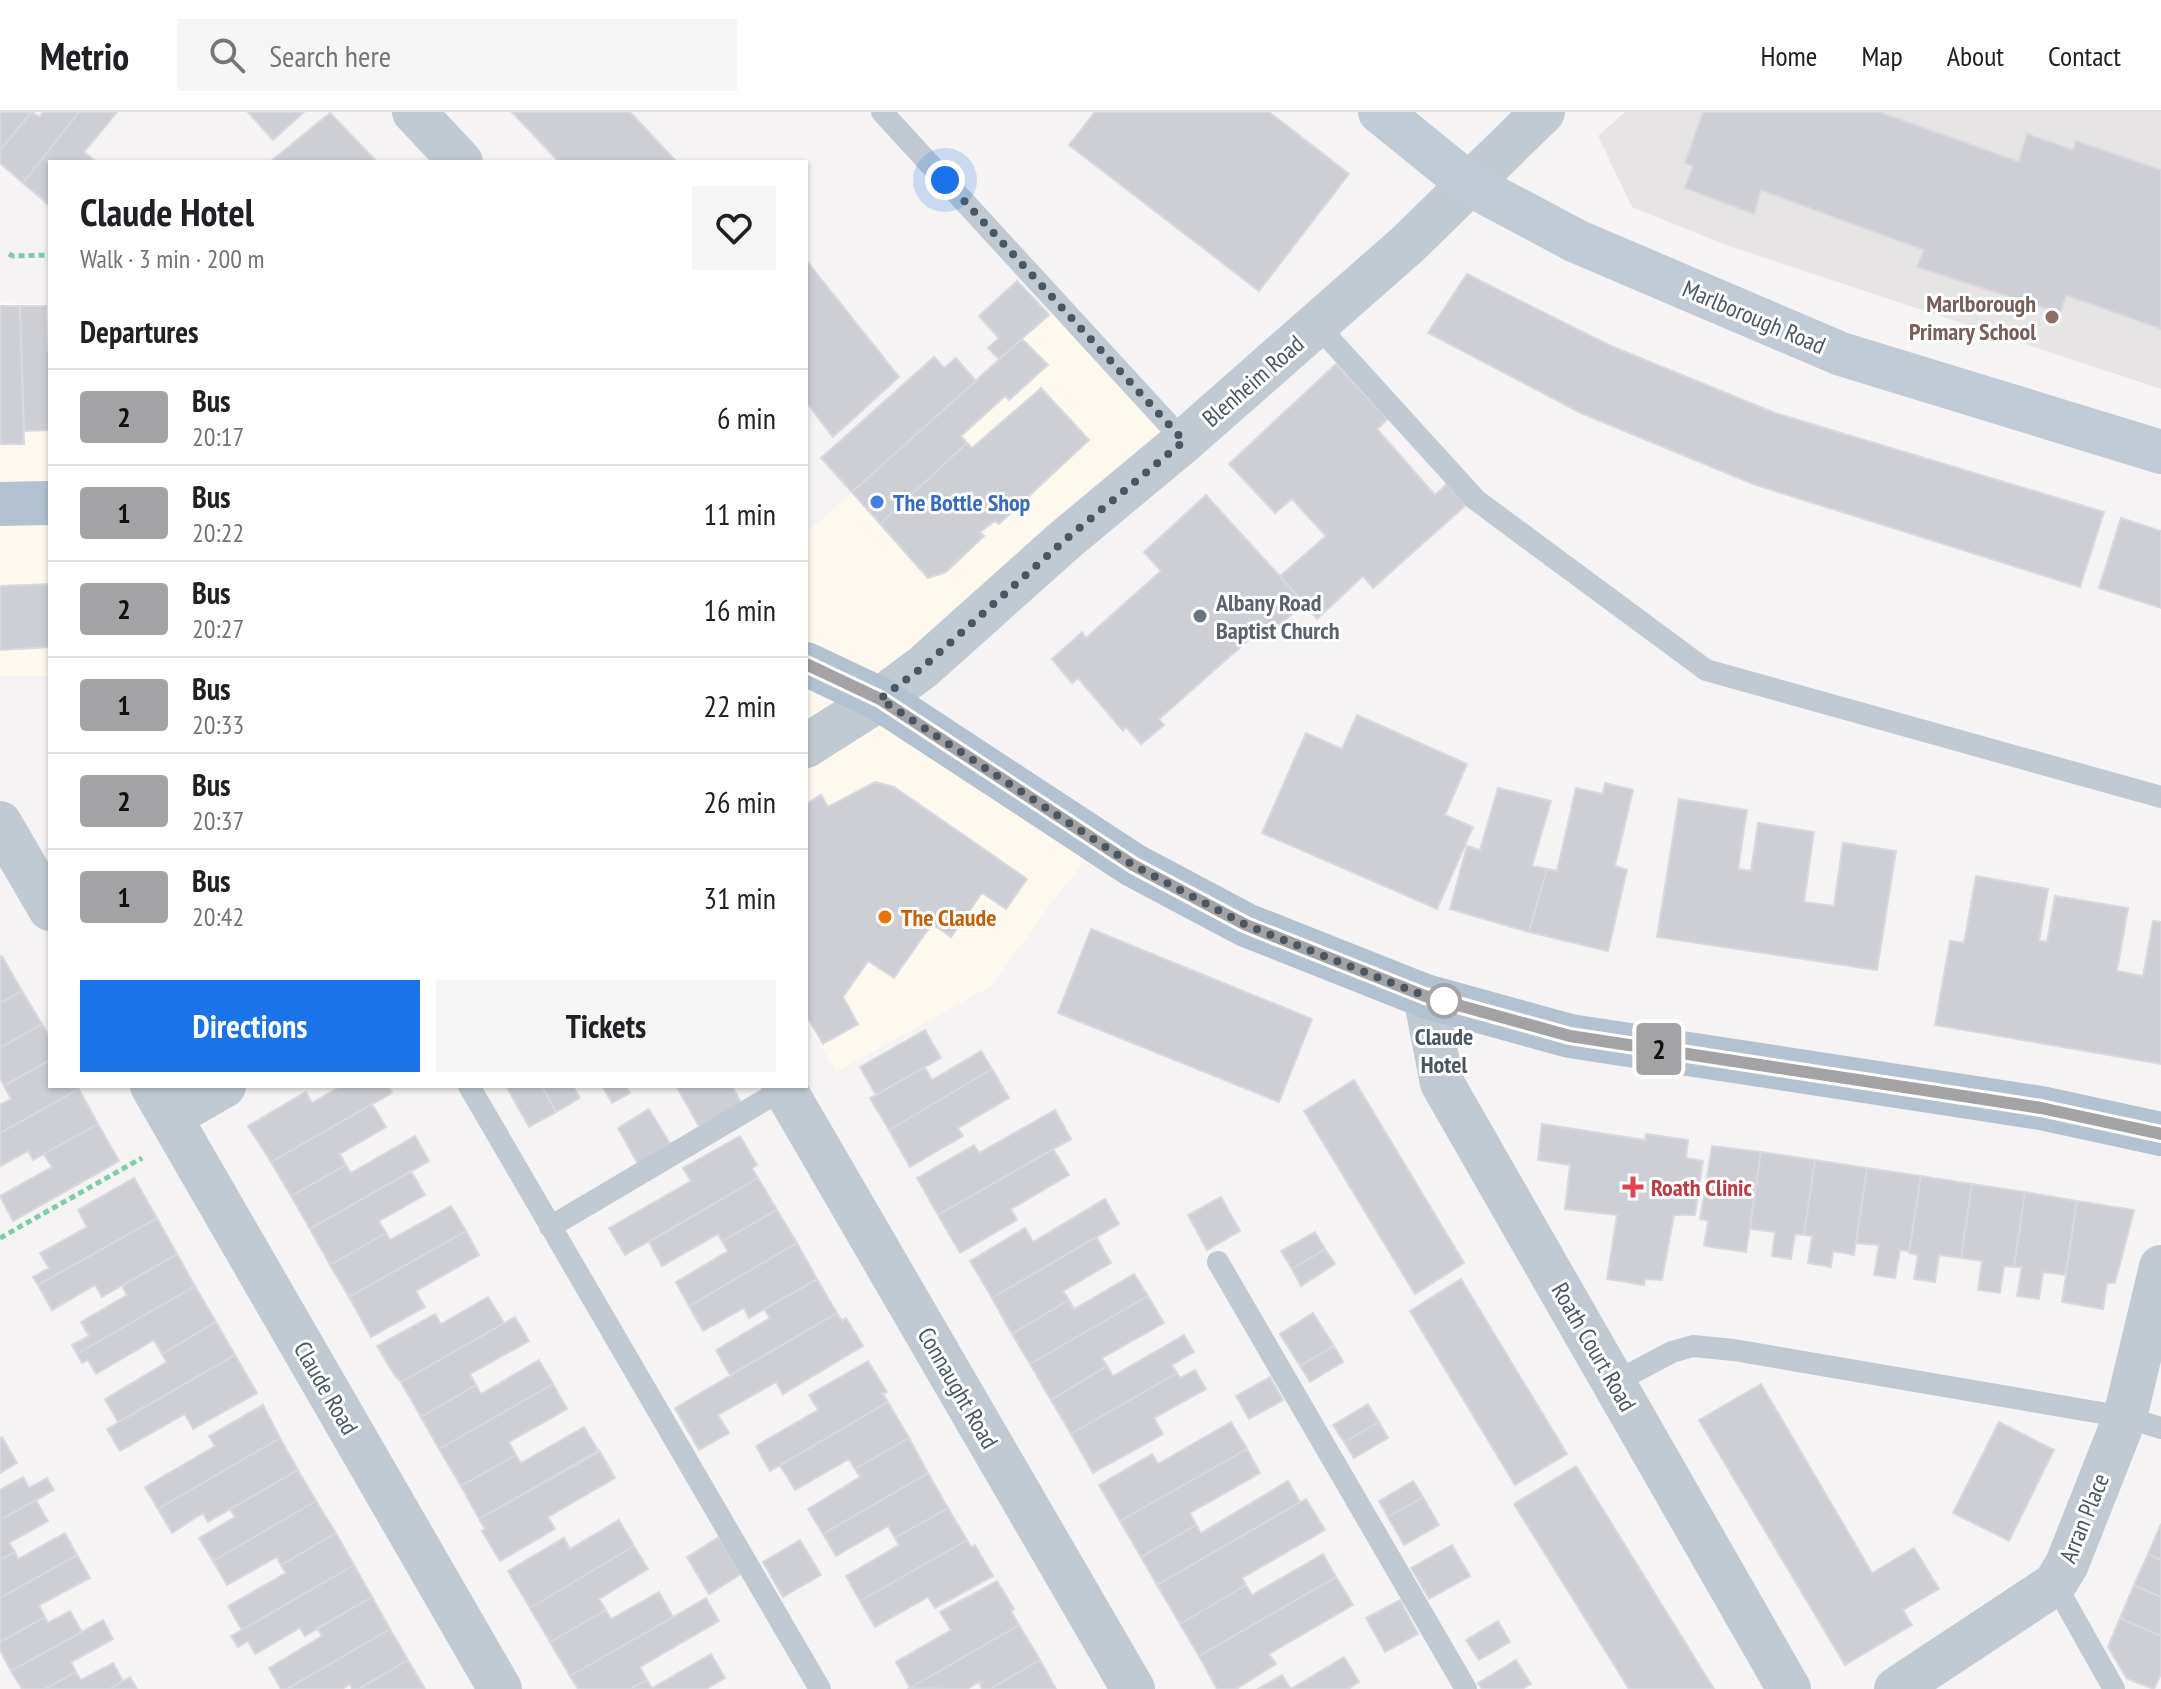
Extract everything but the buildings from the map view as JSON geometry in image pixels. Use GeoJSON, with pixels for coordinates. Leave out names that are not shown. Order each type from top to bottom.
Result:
{"type":"FeatureCollection","features":[{"type":"Feature","properties":{"kind":"main road"},"geometry":{"type":"LineString","coordinates":[[0,504],[48,503]]}},
{"type":"Feature","properties":{"kind":"main road"},"geometry":{"type":"LineString","coordinates":[[808,665],[880,699],[1133,865],[1246,925],[1425,996],[1570,1036],[2041,1108],[2161,1134]]}},
{"type":"Feature","properties":{"kind":"street"},"geometry":{"type":"LineString","coordinates":[[414,112],[459,160]]}},
{"type":"Feature","properties":{"kind":"street","name":"Marlborough Road"},"geometry":{"type":"LineString","coordinates":[[1380,112],[1469,184],[1576,241],[1841,354],[2161,452]]}},
{"type":"Feature","properties":{"kind":"street","name":"Blenheim Road"},"geometry":{"type":"LineString","coordinates":[[808,745],[880,699],[923,667],[1408,244],[1543,112]]}},
{"type":"Feature","properties":{"kind":"street"},"geometry":{"type":"LineString","coordinates":[[0,823],[48,906]]}},
{"type":"Feature","properties":{"kind":"street","name":"Roath Court Road"},"geometry":{"type":"LineString","coordinates":[[1425,996],[1442,1083],[1789,1689]]}},
{"type":"Feature","properties":{"kind":"street"},"geometry":{"type":"LineString","coordinates":[[168,1113],[220,1088]]}},
{"type":"Feature","properties":{"kind":"street","name":"Connaught Road"},"geometry":{"type":"LineString","coordinates":[[785,1088],[1133,1689]]}},
{"type":"Feature","properties":{"kind":"street","name":"Claude Road"},"geometry":{"type":"LineString","coordinates":[[168,1113],[500,1689]]}},
{"type":"Feature","properties":{"kind":"street","name":"Arran Place"},"geometry":{"type":"LineString","coordinates":[[1896,1689],[2055,1584],[2143,1423],[2161,1267]]}},
{"type":"Feature","properties":{"kind":"lane"},"geometry":{"type":"LineString","coordinates":[[882,112],[1184,441]]}},
{"type":"Feature","properties":{"kind":"lane"},"geometry":{"type":"LineString","coordinates":[[1317,325],[1476,500],[1706,670],[2161,797]]}},
{"type":"Feature","properties":{"kind":"lane"},"geometry":{"type":"LineString","coordinates":[[470,1088],[820,1689]]}},
{"type":"Feature","properties":{"kind":"lane"},"geometry":{"type":"LineString","coordinates":[[550,1227],[782,1088]]}},
{"type":"Feature","properties":{"kind":"lane"},"geometry":{"type":"LineString","coordinates":[[1218,1262],[1466,1689]]}},
{"type":"Feature","properties":{"kind":"lane"},"geometry":{"type":"LineString","coordinates":[[1615,1382],[1672,1352],[1693,1346],[1734,1350],[2143,1423]]}},
{"type":"Feature","properties":{"kind":"lane"},"geometry":{"type":"LineString","coordinates":[[2055,1584],[2114,1689]]}},
{"type":"Feature","properties":{"kind":"path"},"geometry":{"type":"LineString","coordinates":[[9,254],[48,255]]}},
{"type":"Feature","properties":{"kind":"path"},"geometry":{"type":"LineString","coordinates":[[0,1238],[168,1113]]}},
{"type":"Feature","properties":{"kind":"shaded area","name":"Marlborough Primary School"},"geometry":{"type":"Polygon","coordinates":[[[1625,112],[2161,112],[2161,389],[1726,245],[1632,207],[1598,136],[1625,112]]]}},
{"type":"Feature","properties":{"kind":"shaded area"},"geometry":{"type":"Polygon","coordinates":[[[0,303],[48,304],[48,676],[0,676],[0,303]]]}},
{"type":"Feature","properties":{"kind":"shaded area"},"geometry":{"type":"Polygon","coordinates":[[[1059,306],[1184,441],[880,699],[1100,843],[1055,898],[991,986],[836,1072],[808,1024],[808,531],[1059,306]]]}},
{"type":"Feature","properties":{"kind":"bus line","name":"2"},"geometry":{"type":"LineString","coordinates":[[808,665],[880,699],[1133,865],[1246,925],[1425,996],[1570,1036],[2041,1108],[2161,1134]]}},
{"type":"Feature","properties":{"kind":"place","name":"Marlborough Primary School"},"geometry":{"type":"Point","coordinates":[2052,317]}},
{"type":"Feature","properties":{"kind":"place","name":"The Bottle Shop"},"geometry":{"type":"Point","coordinates":[877,502]}},
{"type":"Feature","properties":{"kind":"place","name":"Albany Road Baptist Church"},"geometry":{"type":"Point","coordinates":[1200,616]}},
{"type":"Feature","properties":{"kind":"place","name":"The Claude"},"geometry":{"type":"Point","coordinates":[885,917]}},
{"type":"Feature","properties":{"kind":"place","name":"Claude Hotel"},"geometry":{"type":"Point","coordinates":[1444,1001]}},
{"type":"Feature","properties":{"kind":"place","name":"Roath Clinic"},"geometry":{"type":"Point","coordinates":[1633,1187]}},
{"type":"Feature","properties":{"kind":"route"},"geometry":{"type":"LineString","coordinates":[[945,180],[1184,441],[1065,540],[923,667],[880,699],[1133,865],[1161,880],[1246,925],[1425,996],[1454,1004],[1444,1001]]}}]}
